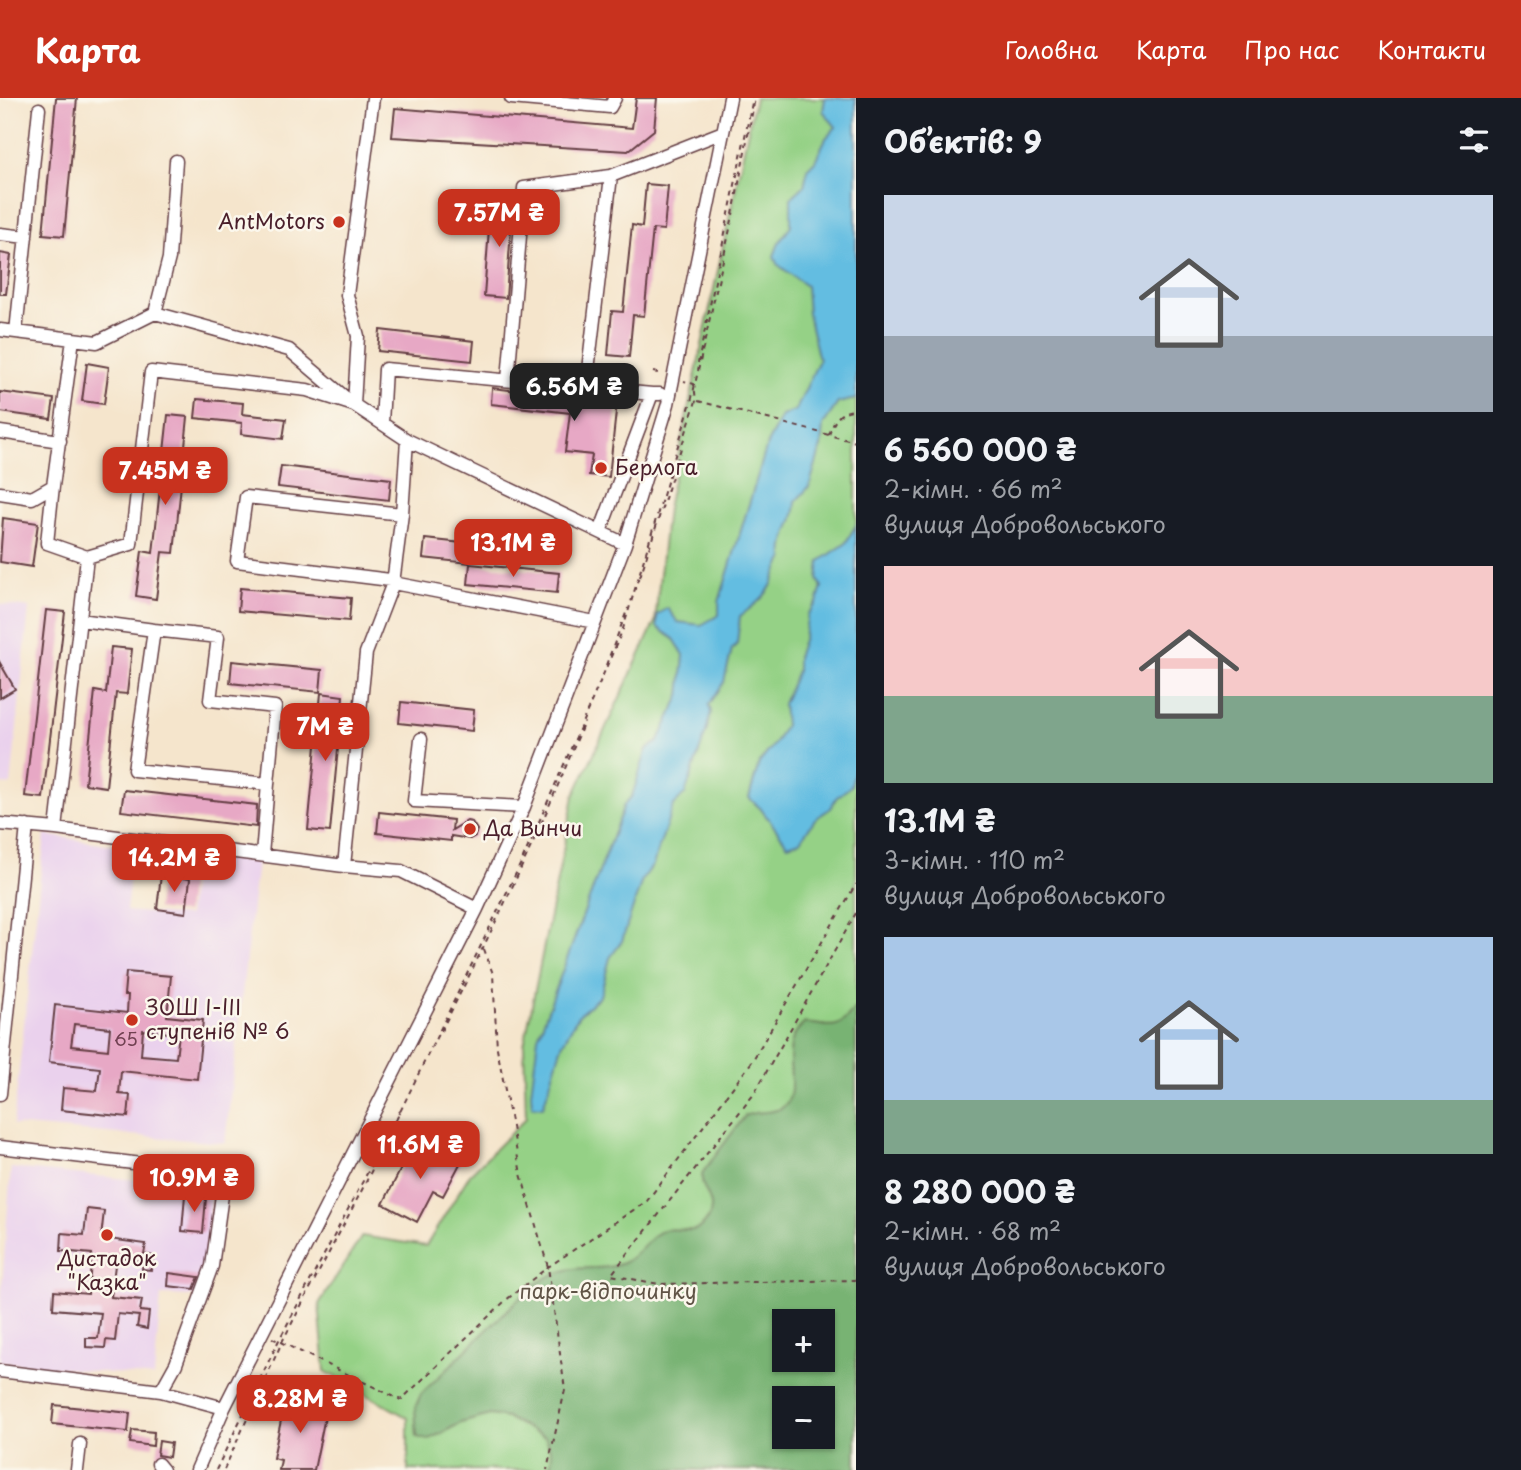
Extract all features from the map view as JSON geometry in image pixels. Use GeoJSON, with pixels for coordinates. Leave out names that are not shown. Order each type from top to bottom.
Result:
{"type":"FeatureCollection","features":[{"type":"Feature","properties":{"kind":"street"},"geometry":{"type":"LineString","coordinates":[[354,404],[358,336],[346,295],[373,98]]}},
{"type":"Feature","properties":{"kind":"street"},"geometry":{"type":"LineString","coordinates":[[511,98],[610,107],[615,98]]}},
{"type":"Feature","properties":{"kind":"street"},"geometry":{"type":"LineString","coordinates":[[197,1470],[224,1408],[477,909],[524,807],[625,544],[670,394],[730,98]]}},
{"type":"Feature","properties":{"kind":"street"},"geometry":{"type":"LineString","coordinates":[[16,332],[39,109]]}},
{"type":"Feature","properties":{"kind":"street"},"geometry":{"type":"LineString","coordinates":[[509,380],[524,188],[611,176],[723,132]]}},
{"type":"Feature","properties":{"kind":"street"},"geometry":{"type":"LineString","coordinates":[[155,313],[169,258],[176,161]]}},
{"type":"Feature","properties":{"kind":"street"},"geometry":{"type":"LineString","coordinates":[[586,387],[611,176]]}},
{"type":"Feature","properties":{"kind":"street"},"geometry":{"type":"LineString","coordinates":[[0,234],[26,237]]}},
{"type":"Feature","properties":{"kind":"street"},"geometry":{"type":"LineString","coordinates":[[0,330],[97,342],[155,313],[289,350],[354,404],[407,440],[625,544]]}},
{"type":"Feature","properties":{"kind":"street"},"geometry":{"type":"LineString","coordinates":[[74,339],[47,543],[87,557],[131,544],[151,372],[307,390],[354,404]]}},
{"type":"Feature","properties":{"kind":"street"},"geometry":{"type":"LineString","coordinates":[[382,423],[385,369],[670,394]]}},
{"type":"Feature","properties":{"kind":"street"},"geometry":{"type":"LineString","coordinates":[[600,532],[652,394]]}},
{"type":"Feature","properties":{"kind":"street"},"geometry":{"type":"LineString","coordinates":[[0,432],[60,441]]}},
{"type":"Feature","properties":{"kind":"street"},"geometry":{"type":"LineString","coordinates":[[344,866],[366,653],[393,583],[402,514],[407,440]]}},
{"type":"Feature","properties":{"kind":"street"},"geometry":{"type":"LineString","coordinates":[[0,493],[32,498],[53,486]]}},
{"type":"Feature","properties":{"kind":"street"},"geometry":{"type":"LineString","coordinates":[[402,514],[246,497],[237,561],[390,580],[393,583],[595,622]]}},
{"type":"Feature","properties":{"kind":"street"},"geometry":{"type":"LineString","coordinates":[[56,828],[87,557]]}},
{"type":"Feature","properties":{"kind":"street"},"geometry":{"type":"LineString","coordinates":[[80,620],[218,637],[210,700],[275,707],[262,855]]}},
{"type":"Feature","properties":{"kind":"street"},"geometry":{"type":"LineString","coordinates":[[153,630],[134,770],[268,784]]}},
{"type":"Feature","properties":{"kind":"street"},"geometry":{"type":"LineString","coordinates":[[421,739],[414,801],[524,807]]}},
{"type":"Feature","properties":{"kind":"street"},"geometry":{"type":"LineString","coordinates":[[0,824],[56,828],[401,871],[477,909]]}},
{"type":"Feature","properties":{"kind":"street"},"geometry":{"type":"LineString","coordinates":[[0,1094],[27,826]]}},
{"type":"Feature","properties":{"kind":"street"},"geometry":{"type":"LineString","coordinates":[[0,1147],[225,1174],[212,1266],[176,1364],[161,1391]]}},
{"type":"Feature","properties":{"kind":"street"},"geometry":{"type":"LineString","coordinates":[[0,1371],[161,1391],[224,1408]]}},
{"type":"Feature","properties":{"kind":"street"},"geometry":{"type":"LineString","coordinates":[[77,1470],[80,1444]]}},
{"type":"Feature","properties":{"kind":"path"},"geometry":{"type":"LineString","coordinates":[[694,384],[753,98]]}},
{"type":"Feature","properties":{"kind":"path"},"geometry":{"type":"LineString","coordinates":[[696,401],[856,442]]}},
{"type":"Feature","properties":{"kind":"path"},"geometry":{"type":"LineString","coordinates":[[829,436],[834,420],[847,410],[856,410]]}},
{"type":"Feature","properties":{"kind":"path"},"geometry":{"type":"LineString","coordinates":[[262,1333],[401,1400],[506,1300],[548,1267],[647,1201],[751,1063],[856,884]]}},
{"type":"Feature","properties":{"kind":"path"},"geometry":{"type":"LineString","coordinates":[[856,913],[754,1094],[611,1275],[659,1284],[856,1280]]}},
{"type":"Feature","properties":{"kind":"path"},"geometry":{"type":"LineString","coordinates":[[483,948],[493,974],[497,1048],[521,1174],[548,1267],[565,1390],[547,1470]]}},
{"type":"Feature","properties":{"kind":"path"},"geometry":{"type":"LineString","coordinates":[[216,1470],[279,1340]]}},
{"type":"Feature","properties":{"kind":"shaded area"},"geometry":{"type":"Polygon","coordinates":[[[0,604],[29,608],[11,785],[0,784],[0,604]]]}},
{"type":"Feature","properties":{"kind":"shaded area","name":"ЗОШ І-ІІІ ступенів № 6"},"geometry":{"type":"Polygon","coordinates":[[[45,835],[133,848],[126,911],[188,916],[194,853],[257,862],[225,1143],[13,1125],[45,835]]]}},
{"type":"Feature","properties":{"kind":"shaded area","name":"Дистадок \"Казка\""},"geometry":{"type":"Polygon","coordinates":[[[11,1168],[212,1187],[203,1283],[195,1296],[161,1295],[154,1377],[0,1362],[0,1312],[11,1168]]]}},
{"type":"Feature","properties":{"kind":"green space","name":"парк-відпочинку"},"geometry":{"type":"Polygon","coordinates":[[[755,98],[856,98],[856,1470],[408,1470],[408,1418],[325,1371],[319,1304],[362,1236],[426,1246],[470,1174],[526,1118],[524,1045],[574,796],[655,622],[667,508],[755,98]]]}},
{"type":"Feature","properties":{"kind":"green space"},"geometry":{"type":"Polygon","coordinates":[[[856,1007],[856,1470],[550,1470],[552,1454],[545,1437],[507,1418],[490,1415],[461,1423],[428,1440],[417,1437],[415,1408],[421,1394],[530,1288],[562,1271],[623,1263],[659,1232],[699,1228],[711,1212],[710,1200],[703,1184],[703,1172],[745,1116],[779,1109],[789,1099],[791,1043],[796,1032],[805,1023],[834,1026],[856,1007]]]}},
{"type":"Feature","properties":{"kind":"water"},"geometry":{"type":"Polygon","coordinates":[[[825,98],[856,98],[856,399],[838,403],[823,425],[821,447],[809,487],[796,501],[785,543],[784,558],[766,593],[740,616],[737,644],[732,649],[724,682],[709,705],[711,712],[706,732],[685,794],[673,806],[653,865],[642,880],[622,941],[610,958],[600,996],[578,1016],[562,1045],[543,1107],[532,1106],[531,1093],[538,1037],[624,805],[632,796],[647,749],[658,742],[680,696],[684,655],[674,639],[657,627],[657,615],[667,608],[678,622],[701,625],[719,615],[719,602],[768,442],[782,416],[796,410],[819,360],[808,314],[806,286],[777,264],[774,256],[791,226],[791,198],[804,186],[808,168],[836,127],[823,111],[825,98]]]}},
{"type":"Feature","properties":{"kind":"water"},"geometry":{"type":"Polygon","coordinates":[[[856,525],[856,765],[851,786],[836,798],[831,808],[815,819],[800,841],[788,845],[749,798],[759,763],[776,742],[785,725],[783,704],[797,671],[797,657],[808,614],[817,603],[822,587],[818,579],[820,561],[845,544],[856,525]]]}},
{"type":"Feature","properties":{"kind":"building"},"geometry":{"type":"Polygon","coordinates":[[[56,98],[77,98],[64,236],[43,234],[56,98]]]}},
{"type":"Feature","properties":{"kind":"building"},"geometry":{"type":"Polygon","coordinates":[[[636,98],[657,98],[654,130],[628,151],[392,137],[395,108],[632,128],[636,98]]]}},
{"type":"Feature","properties":{"kind":"building"},"geometry":{"type":"Polygon","coordinates":[[[646,184],[668,186],[664,230],[653,229],[644,316],[633,315],[629,357],[608,355],[612,311],[623,312],[632,225],[642,227],[646,184]]]}},
{"type":"Feature","properties":{"kind":"building"},"geometry":{"type":"Polygon","coordinates":[[[491,201],[513,202],[506,298],[484,296],[491,201]]]}},
{"type":"Feature","properties":{"kind":"building"},"geometry":{"type":"Polygon","coordinates":[[[0,253],[11,255],[6,294],[0,294],[0,253]]]}},
{"type":"Feature","properties":{"kind":"building"},"geometry":{"type":"Polygon","coordinates":[[[380,330],[474,341],[472,361],[378,351],[380,330]]]}},
{"type":"Feature","properties":{"kind":"building"},"geometry":{"type":"Polygon","coordinates":[[[87,363],[109,367],[104,404],[82,401],[87,363]]]}},
{"type":"Feature","properties":{"kind":"building"},"geometry":{"type":"Polygon","coordinates":[[[492,388],[617,402],[609,477],[589,475],[592,455],[565,452],[570,413],[491,404],[492,388]]]}},
{"type":"Feature","properties":{"kind":"building"},"geometry":{"type":"Polygon","coordinates":[[[0,392],[54,399],[51,419],[0,412],[0,392]]]}},
{"type":"Feature","properties":{"kind":"building"},"geometry":{"type":"Polygon","coordinates":[[[197,399],[243,403],[242,414],[286,419],[283,439],[241,434],[242,423],[195,418],[197,399]]]}},
{"type":"Feature","properties":{"kind":"building"},"geometry":{"type":"Polygon","coordinates":[[[168,415],[188,417],[174,553],[162,552],[156,599],[136,596],[142,551],[153,553],[168,415]]]}},
{"type":"Feature","properties":{"kind":"building"},"geometry":{"type":"Polygon","coordinates":[[[281,466],[391,479],[389,500],[278,487],[281,466]]]}},
{"type":"Feature","properties":{"kind":"building"},"geometry":{"type":"Polygon","coordinates":[[[3,518],[38,523],[32,567],[0,562],[3,518]]]}},
{"type":"Feature","properties":{"kind":"building"},"geometry":{"type":"Polygon","coordinates":[[[425,539],[471,544],[469,563],[423,558],[425,539]]]}},
{"type":"Feature","properties":{"kind":"building"},"geometry":{"type":"Polygon","coordinates":[[[470,564],[559,573],[557,593],[468,584],[470,564]]]}},
{"type":"Feature","properties":{"kind":"building"},"geometry":{"type":"Polygon","coordinates":[[[240,588],[351,598],[349,621],[238,611],[240,588]]]}},
{"type":"Feature","properties":{"kind":"building"},"geometry":{"type":"Polygon","coordinates":[[[46,610],[65,612],[43,798],[25,796],[46,610]]]}},
{"type":"Feature","properties":{"kind":"building"},"geometry":{"type":"Polygon","coordinates":[[[111,647],[132,649],[127,694],[116,693],[106,787],[85,784],[95,691],[106,693],[111,647]]]}},
{"type":"Feature","properties":{"kind":"building"},"geometry":{"type":"Polygon","coordinates":[[[232,661],[322,670],[320,692],[230,683],[232,661]]]}},
{"type":"Feature","properties":{"kind":"building"},"geometry":{"type":"Polygon","coordinates":[[[0,663],[15,689],[0,698],[0,663]]]}},
{"type":"Feature","properties":{"kind":"building"},"geometry":{"type":"Polygon","coordinates":[[[321,693],[343,696],[330,832],[308,830],[321,693]]]}},
{"type":"Feature","properties":{"kind":"building"},"geometry":{"type":"Polygon","coordinates":[[[401,702],[474,710],[472,731],[399,723],[401,702]]]}},
{"type":"Feature","properties":{"kind":"building"},"geometry":{"type":"Polygon","coordinates":[[[124,790],[257,805],[256,827],[121,811],[124,790]]]}},
{"type":"Feature","properties":{"kind":"building"},"geometry":{"type":"Polygon","coordinates":[[[379,812],[453,820],[452,830],[467,821],[472,822],[477,830],[475,836],[470,839],[451,836],[451,841],[377,833],[379,812]]]}},
{"type":"Feature","properties":{"kind":"building"},"geometry":{"type":"Polygon","coordinates":[[[161,875],[190,879],[186,913],[157,909],[161,875]]]}},
{"type":"Feature","properties":{"kind":"building"},"geometry":{"type":"Polygon","coordinates":[[[126,972],[171,976],[167,1016],[203,1020],[197,1079],[121,1071],[119,1094],[130,1095],[128,1117],[61,1110],[63,1088],[97,1091],[100,1068],[49,1062],[55,1005],[127,1013],[128,995],[124,995],[126,972]],[[74,1024],[71,1046],[108,1050],[110,1028],[74,1024]],[[143,1030],[141,1055],[176,1058],[179,1034],[143,1030]]]}},
{"type":"Feature","properties":{"kind":"building"},"geometry":{"type":"Polygon","coordinates":[[[414,1143],[444,1158],[446,1154],[461,1162],[443,1196],[433,1191],[417,1222],[383,1204],[414,1143]]]}},
{"type":"Feature","properties":{"kind":"building"},"geometry":{"type":"Polygon","coordinates":[[[185,1195],[206,1198],[203,1233],[182,1231],[185,1195]]]}},
{"type":"Feature","properties":{"kind":"building"},"geometry":{"type":"Polygon","coordinates":[[[87,1209],[104,1211],[101,1238],[146,1244],[144,1254],[153,1256],[151,1270],[142,1269],[143,1261],[116,1257],[111,1297],[142,1300],[140,1311],[149,1312],[147,1329],[137,1327],[139,1316],[118,1314],[115,1341],[106,1340],[105,1348],[86,1347],[86,1338],[98,1338],[101,1313],[53,1309],[54,1291],[88,1294],[92,1254],[61,1251],[62,1233],[84,1235],[87,1209]]]}},
{"type":"Feature","properties":{"kind":"building"},"geometry":{"type":"Polygon","coordinates":[[[169,1273],[199,1277],[194,1289],[168,1286],[169,1273]]]}},
{"type":"Feature","properties":{"kind":"building"},"geometry":{"type":"Polygon","coordinates":[[[286,1397],[327,1407],[314,1470],[279,1470],[281,1460],[273,1458],[286,1397]]]}},
{"type":"Feature","properties":{"kind":"building"},"geometry":{"type":"Polygon","coordinates":[[[54,1405],[130,1413],[128,1432],[52,1424],[54,1405]]]}},
{"type":"Feature","properties":{"kind":"building"},"geometry":{"type":"Polygon","coordinates":[[[132,1430],[154,1432],[153,1446],[130,1443],[132,1430]]]}},
{"type":"Feature","properties":{"kind":"building"},"geometry":{"type":"Polygon","coordinates":[[[159,1441],[171,1443],[169,1457],[157,1455],[159,1441]]]}},
{"type":"Feature","properties":{"kind":"place","name":"AntMotors"},"geometry":{"type":"Point","coordinates":[339,222]}},
{"type":"Feature","properties":{"kind":"place","name":"Берлога"},"geometry":{"type":"Point","coordinates":[601,468]}},
{"type":"Feature","properties":{"kind":"place","name":"Да Винчи"},"geometry":{"type":"Point","coordinates":[470,829]}},
{"type":"Feature","properties":{"kind":"place","name":"ЗОШ І-ІІІ ступенів № 6"},"geometry":{"type":"Point","coordinates":[132,1020]}},
{"type":"Feature","properties":{"kind":"place","name":"Дистадок \"Казка\""},"geometry":{"type":"Point","coordinates":[107,1235]}}]}
